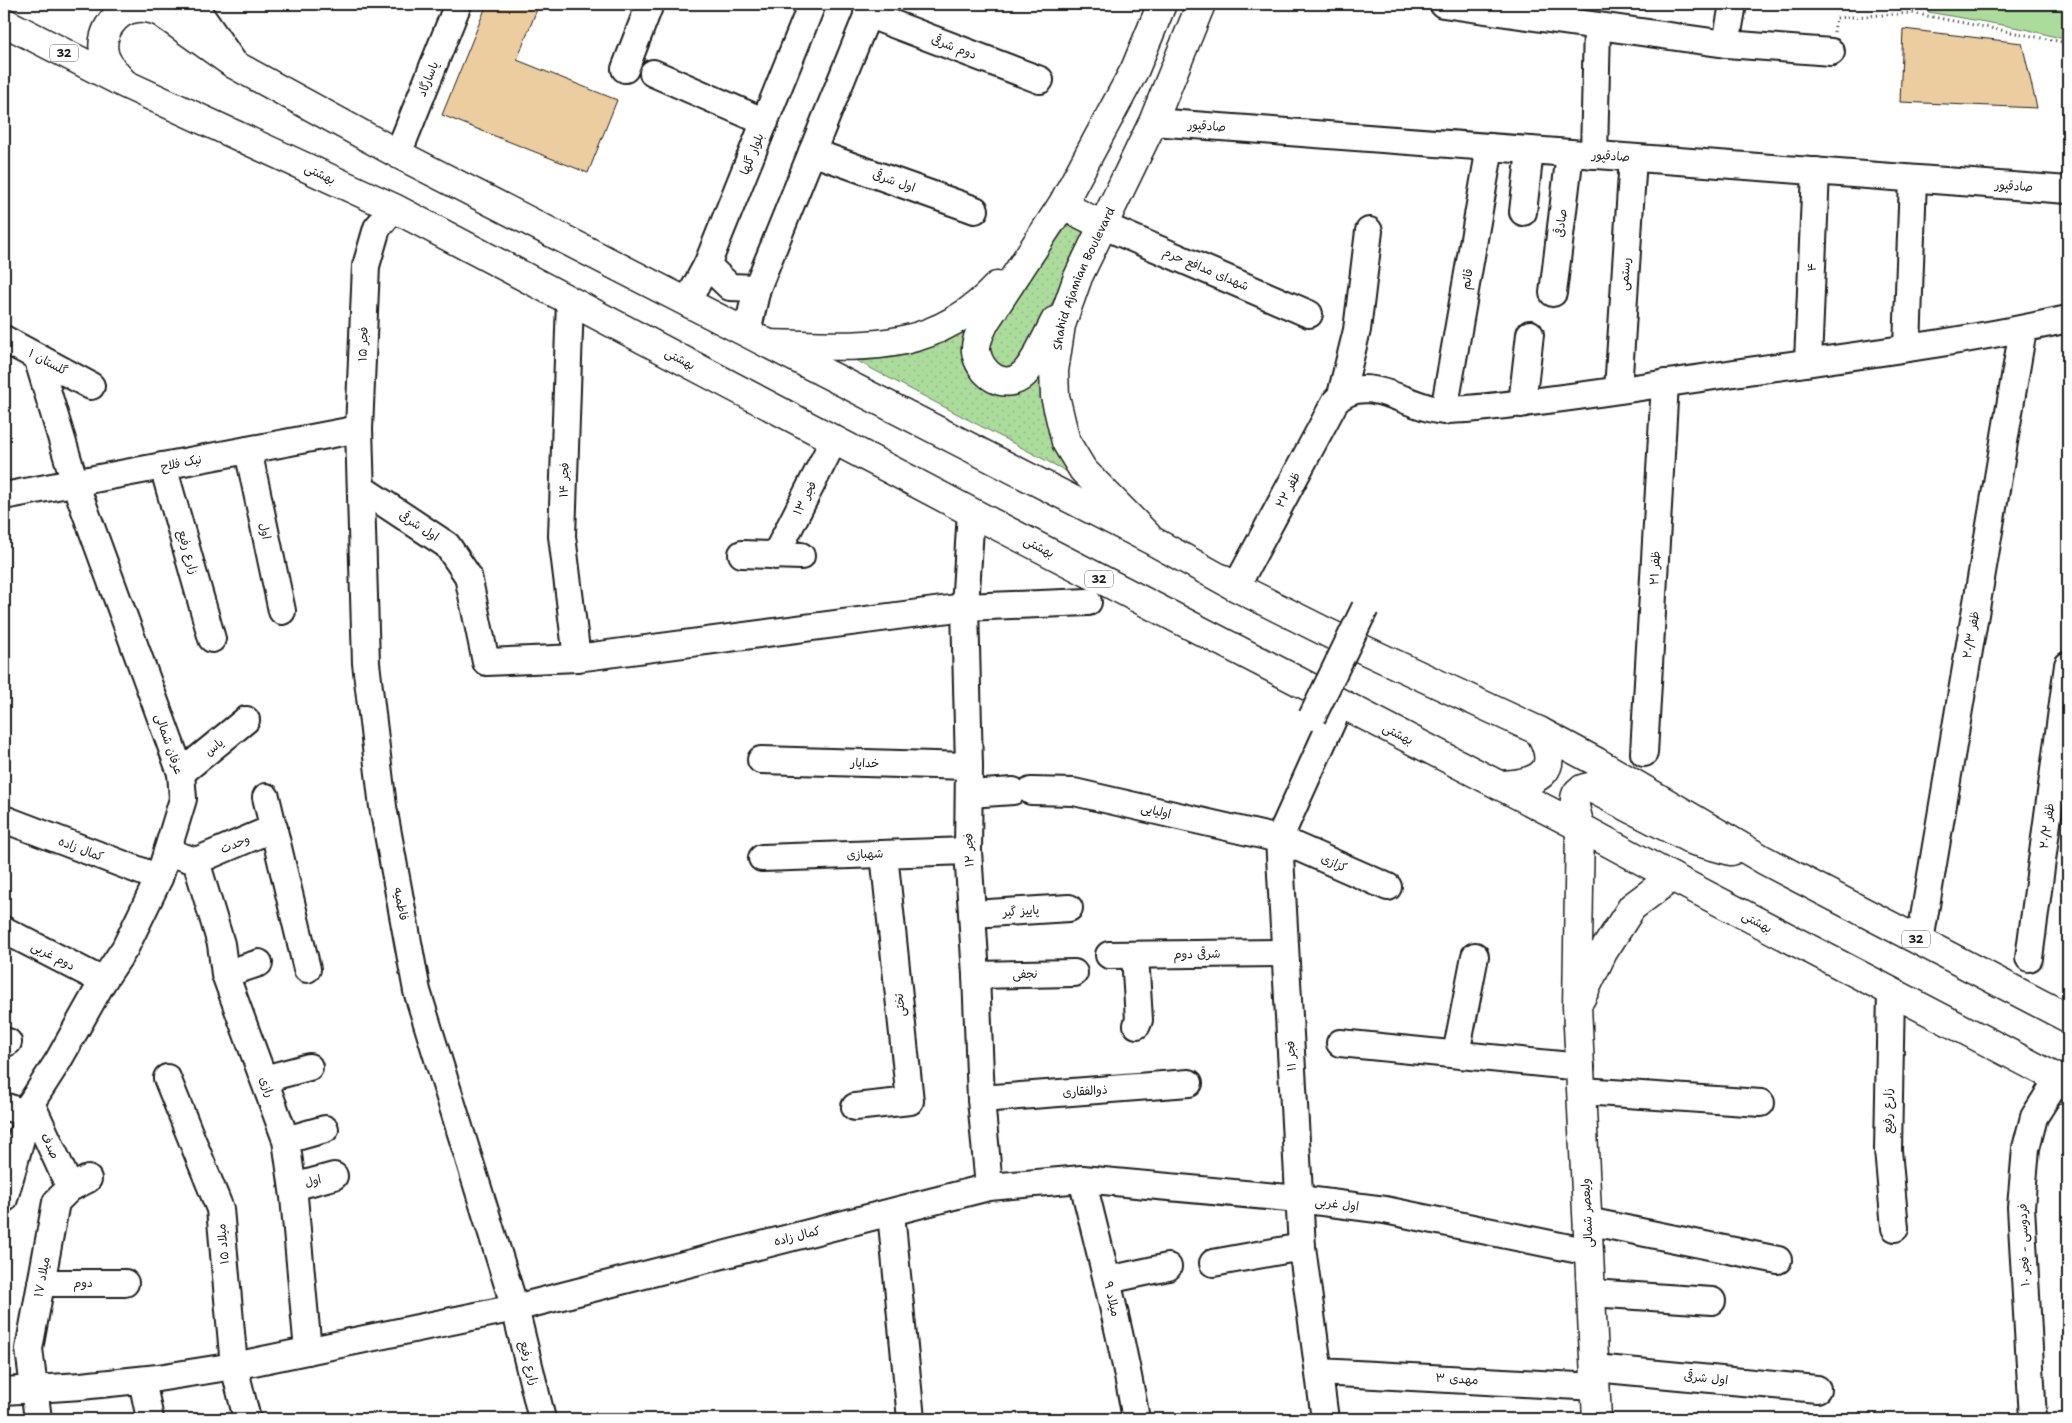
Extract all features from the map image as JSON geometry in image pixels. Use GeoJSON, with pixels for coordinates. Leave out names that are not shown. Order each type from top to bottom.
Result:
{"type":"FeatureCollection","features":[{"type":"Feature","properties":{"kind":"main road"},"geometry":{"type":"LineString","coordinates":[[1078,277],[1023,376],[1009,382],[997,381],[987,374],[979,362],[976,350],[977,340],[985,322],[1062,206],[1135,69],[1162,4]]}},
{"type":"Feature","properties":{"kind":"main road","name":"Shahid Ajamian Boulevard"},"geometry":{"type":"LineString","coordinates":[[1151,540],[1083,470],[1066,442],[1056,396],[1054,371],[1061,325],[1078,277],[1153,122],[1200,4]]}},
{"type":"Feature","properties":{"kind":"main road"},"geometry":{"type":"LineString","coordinates":[[125,84],[105,57],[103,47],[108,27],[120,14],[137,8],[154,8]]}},
{"type":"Feature","properties":{"kind":"main road","name":"32"},"geometry":{"type":"LineString","coordinates":[[154,8],[235,65],[398,154],[1151,540],[1236,587],[1328,633],[1539,731],[1597,762],[1764,860],[2068,1018]]}},
{"type":"Feature","properties":{"kind":"main road","name":"بهشتی"},"geometry":{"type":"LineString","coordinates":[[4,22],[125,84],[394,208],[971,512],[1500,785],[2063,1082]]}},
{"type":"Feature","properties":{"kind":"main road"},"geometry":{"type":"LineString","coordinates":[[1062,206],[1102,224]]}},
{"type":"Feature","properties":{"kind":"main road"},"geometry":{"type":"LineString","coordinates":[[758,339],[871,346],[903,341],[934,331],[956,320],[987,297],[1034,246]]}},
{"type":"Feature","properties":{"kind":"main road"},"geometry":{"type":"LineString","coordinates":[[1500,785],[1520,785],[1534,780],[1545,771],[1550,757],[1548,746],[1539,731]]}},
{"type":"Feature","properties":{"kind":"main road","name":"ولیعصر شمالی"},"geometry":{"type":"LineString","coordinates":[[1597,1419],[1578,1006],[1580,827],[1574,800],[1576,792],[1581,788],[1589,787],[1694,842],[1764,860]]}},
{"type":"Feature","properties":{"kind":"main road"},"geometry":{"type":"LineString","coordinates":[[1578,1006],[1603,952],[1632,907],[1672,877]]}},
{"type":"Feature","properties":{"kind":"street"},"geometry":{"type":"LineString","coordinates":[[193,4],[235,65]]}},
{"type":"Feature","properties":{"kind":"street","name":"پاسارگاد"},"geometry":{"type":"LineString","coordinates":[[398,154],[458,4]]}},
{"type":"Feature","properties":{"kind":"street"},"geometry":{"type":"LineString","coordinates":[[625,69],[650,4]]}},
{"type":"Feature","properties":{"kind":"street","name":"بلوار گلها"},"geometry":{"type":"LineString","coordinates":[[687,302],[707,265],[812,4]]}},
{"type":"Feature","properties":{"kind":"street"},"geometry":{"type":"LineString","coordinates":[[1443,4],[1726,44],[1831,52]]}},
{"type":"Feature","properties":{"kind":"street"},"geometry":{"type":"LineString","coordinates":[[1726,44],[1733,4]]}},
{"type":"Feature","properties":{"kind":"street"},"geometry":{"type":"LineString","coordinates":[[758,339],[758,288],[869,9]]}},
{"type":"Feature","properties":{"kind":"street","name":"دوم شرقی"},"geometry":{"type":"LineString","coordinates":[[869,9],[1040,80]]}},
{"type":"Feature","properties":{"kind":"street","name":"صادقی"},"geometry":{"type":"LineString","coordinates":[[1553,294],[1582,154],[1597,26]]}},
{"type":"Feature","properties":{"kind":"street"},"geometry":{"type":"LineString","coordinates":[[654,73],[765,122]]}},
{"type":"Feature","properties":{"kind":"street","name":"صادقپور"},"geometry":{"type":"LineString","coordinates":[[1153,122],[2068,190]]}},
{"type":"Feature","properties":{"kind":"street","name":"قائم"},"geometry":{"type":"LineString","coordinates":[[1444,410],[1490,147]]}},
{"type":"Feature","properties":{"kind":"street"},"geometry":{"type":"LineString","coordinates":[[1523,212],[1530,150]]}},
{"type":"Feature","properties":{"kind":"street","name":"اول شرقی"},"geometry":{"type":"LineString","coordinates":[[812,152],[975,210]]}},
{"type":"Feature","properties":{"kind":"street","name":"رستمی"},"geometry":{"type":"LineString","coordinates":[[1618,390],[1632,158]]}},
{"type":"Feature","properties":{"kind":"street","name":"۴"},"geometry":{"type":"LineString","coordinates":[[1808,362],[1816,171]]}},
{"type":"Feature","properties":{"kind":"street"},"geometry":{"type":"LineString","coordinates":[[1907,348],[1913,178]]}},
{"type":"Feature","properties":{"kind":"street","name":"فجر ۱۵"},"geometry":{"type":"LineString","coordinates":[[361,488],[359,429],[366,266],[378,228],[394,208]]}},
{"type":"Feature","properties":{"kind":"street","name":"شهدای مدافع حرم"},"geometry":{"type":"LineString","coordinates":[[1102,224],[1309,314]]}},
{"type":"Feature","properties":{"kind":"street","name":"ظفر ۲۲"},"geometry":{"type":"LineString","coordinates":[[1236,587],[1335,402],[1341,395],[1357,330],[1369,232]]}},
{"type":"Feature","properties":{"kind":"street"},"geometry":{"type":"LineString","coordinates":[[707,265],[730,286],[758,288]]}},
{"type":"Feature","properties":{"kind":"street","name":"فجر ۱۴"},"geometry":{"type":"LineString","coordinates":[[570,301],[562,536],[577,658]]}},
{"type":"Feature","properties":{"kind":"street"},"geometry":{"type":"LineString","coordinates":[[1341,395],[1363,389],[1377,390],[1423,406],[1444,410],[1522,404],[2023,330],[2068,319]]}},
{"type":"Feature","properties":{"kind":"street","name":"ظفر ۲۰/۳"},"geometry":{"type":"LineString","coordinates":[[1920,941],[2023,330]]}},
{"type":"Feature","properties":{"kind":"street"},"geometry":{"type":"LineString","coordinates":[[1522,404],[1530,334]]}},
{"type":"Feature","properties":{"kind":"street","name":"گلستان ۱"},"geometry":{"type":"LineString","coordinates":[[4,339],[92,386]]}},
{"type":"Feature","properties":{"kind":"street","name":"عرفان شمالی"},"geometry":{"type":"LineString","coordinates":[[4,1199],[20,1108],[58,1061],[103,981],[125,948],[159,878],[183,800],[181,774],[75,483],[37,357]]}},
{"type":"Feature","properties":{"kind":"street","name":"ظفر ۲۱"},"geometry":{"type":"LineString","coordinates":[[1644,753],[1665,383]]}},
{"type":"Feature","properties":{"kind":"street","name":"نیک فلاح"},"geometry":{"type":"LineString","coordinates":[[4,496],[359,429]]}},
{"type":"Feature","properties":{"kind":"street","name":"فجر ۱۳"},"geometry":{"type":"LineString","coordinates":[[775,556],[834,440]]}},
{"type":"Feature","properties":{"kind":"street","name":"اول"},"geometry":{"type":"LineString","coordinates":[[248,450],[282,611]]}},
{"type":"Feature","properties":{"kind":"street","name":"زارع رفیع"},"geometry":{"type":"LineString","coordinates":[[163,466],[212,638]]}},
{"type":"Feature","properties":{"kind":"street","name":"اول شرقی"},"geometry":{"type":"LineString","coordinates":[[361,488],[447,545],[468,576],[486,662],[577,658]]}},
{"type":"Feature","properties":{"kind":"street","name":"فاطمیه"},"geometry":{"type":"LineString","coordinates":[[361,488],[366,663],[383,807],[415,982],[515,1308]]}},
{"type":"Feature","properties":{"kind":"street","name":"فجر ۱۲"},"geometry":{"type":"LineString","coordinates":[[971,512],[965,607],[969,766],[968,852],[973,914],[981,1098],[990,1188]]}},
{"type":"Feature","properties":{"kind":"street"},"geometry":{"type":"LineString","coordinates":[[742,554],[801,556]]}},
{"type":"Feature","properties":{"kind":"street"},"geometry":{"type":"LineString","coordinates":[[577,658],[965,607],[1088,602]]}},
{"type":"Feature","properties":{"kind":"street"},"geometry":{"type":"LineString","coordinates":[[1312,718],[1365,608]]}},
{"type":"Feature","properties":{"kind":"street","name":"ظفر ۲۰/۲"},"geometry":{"type":"LineString","coordinates":[[2029,958],[2068,665]]}},
{"type":"Feature","properties":{"kind":"street","name":"فجر ۱۱"},"geometry":{"type":"LineString","coordinates":[[1325,1419],[1302,1247],[1279,839],[1340,704]]}},
{"type":"Feature","properties":{"kind":"street","name":"یاس"},"geometry":{"type":"LineString","coordinates":[[181,774],[246,720]]}},
{"type":"Feature","properties":{"kind":"street","name":"خدایار"},"geometry":{"type":"LineString","coordinates":[[760,760],[969,766]]}},
{"type":"Feature","properties":{"kind":"street","name":"اولیایی"},"geometry":{"type":"LineString","coordinates":[[968,794],[1022,791],[1074,792],[1279,839]]}},
{"type":"Feature","properties":{"kind":"street"},"geometry":{"type":"LineString","coordinates":[[266,797],[307,969]]}},
{"type":"Feature","properties":{"kind":"street","name":"کمال زاده"},"geometry":{"type":"LineString","coordinates":[[4,819],[159,878]]}},
{"type":"Feature","properties":{"kind":"street","name":"وحدت"},"geometry":{"type":"LineString","coordinates":[[196,861],[274,828]]}},
{"type":"Feature","properties":{"kind":"street","name":"کزازی"},"geometry":{"type":"LineString","coordinates":[[1279,839],[1388,888]]}},
{"type":"Feature","properties":{"kind":"street"},"geometry":{"type":"LineString","coordinates":[[167,852],[196,861]]}},
{"type":"Feature","properties":{"kind":"street","name":"شهبازی"},"geometry":{"type":"LineString","coordinates":[[762,858],[968,852]]}},
{"type":"Feature","properties":{"kind":"street","name":"تختی"},"geometry":{"type":"LineString","coordinates":[[855,1107],[910,1101],[884,854]]}},
{"type":"Feature","properties":{"kind":"street","name":"رازی"},"geometry":{"type":"LineString","coordinates":[[196,861],[221,944],[225,974],[286,1140],[293,1186],[308,1351]]}},
{"type":"Feature","properties":{"kind":"street","name":"پاییز گیر"},"geometry":{"type":"LineString","coordinates":[[973,914],[1069,908]]}},
{"type":"Feature","properties":{"kind":"street","name":"دوم غربی"},"geometry":{"type":"LineString","coordinates":[[4,930],[103,981]]}},
{"type":"Feature","properties":{"kind":"street","name":"شرقی دوم"},"geometry":{"type":"LineString","coordinates":[[1109,955],[1285,953]]}},
{"type":"Feature","properties":{"kind":"street"},"geometry":{"type":"LineString","coordinates":[[1135,955],[1139,1020],[1137,1025]]}},
{"type":"Feature","properties":{"kind":"street"},"geometry":{"type":"LineString","coordinates":[[1456,1054],[1475,956]]}},
{"type":"Feature","properties":{"kind":"street"},"geometry":{"type":"LineString","coordinates":[[225,974],[259,963]]}},
{"type":"Feature","properties":{"kind":"street","name":"نجفی"},"geometry":{"type":"LineString","coordinates":[[976,976],[1074,973]]}},
{"type":"Feature","properties":{"kind":"street","name":"زارع رفیع"},"geometry":{"type":"LineString","coordinates":[[1891,992],[1888,1150],[1895,1228]]}},
{"type":"Feature","properties":{"kind":"street"},"geometry":{"type":"LineString","coordinates":[[1340,1043],[1456,1054],[1581,1079],[1761,1103]]}},
{"type":"Feature","properties":{"kind":"street"},"geometry":{"type":"LineString","coordinates":[[264,1079],[309,1067]]}},
{"type":"Feature","properties":{"kind":"street","name":"میلاد ۱۵"},"geometry":{"type":"LineString","coordinates":[[167,1078],[220,1209],[234,1366],[247,1419]]}},
{"type":"Feature","properties":{"kind":"street","name":"فردوسی - فجر ۱۰"},"geometry":{"type":"LineString","coordinates":[[2033,1419],[2021,1207],[2026,1148],[2034,1117],[2063,1082]]}},
{"type":"Feature","properties":{"kind":"street","name":"ذوالفقاری"},"geometry":{"type":"LineString","coordinates":[[981,1098],[1189,1083]]}},
{"type":"Feature","properties":{"kind":"street","name":"صدف"},"geometry":{"type":"LineString","coordinates":[[20,1108],[79,1184]]}},
{"type":"Feature","properties":{"kind":"street"},"geometry":{"type":"LineString","coordinates":[[286,1140],[325,1129]]}},
{"type":"Feature","properties":{"kind":"street","name":"اول"},"geometry":{"type":"LineString","coordinates":[[293,1186],[334,1176]]}},
{"type":"Feature","properties":{"kind":"street","name":"کمال زاده"},"geometry":{"type":"LineString","coordinates":[[4,1391],[142,1380],[234,1366],[515,1308],[990,1188],[1082,1179]]}},
{"type":"Feature","properties":{"kind":"street","name":"اول غربی"},"geometry":{"type":"LineString","coordinates":[[1082,1179],[1299,1199],[1384,1210],[1589,1252]]}},
{"type":"Feature","properties":{"kind":"street","name":"میلاد ۹"},"geometry":{"type":"LineString","coordinates":[[1082,1179],[1108,1280],[1127,1365],[1136,1419]]}},
{"type":"Feature","properties":{"kind":"street","name":"میلاد ۱۷"},"geometry":{"type":"LineString","coordinates":[[38,1419],[29,1349],[56,1202],[79,1184]]}},
{"type":"Feature","properties":{"kind":"street"},"geometry":{"type":"LineString","coordinates":[[890,1212],[911,1419]]}},
{"type":"Feature","properties":{"kind":"street"},"geometry":{"type":"LineString","coordinates":[[1587,1221],[1778,1260]]}},
{"type":"Feature","properties":{"kind":"street"},"geometry":{"type":"LineString","coordinates":[[1213,1263],[1302,1247]]}},
{"type":"Feature","properties":{"kind":"street"},"geometry":{"type":"LineString","coordinates":[[1108,1280],[1168,1267]]}},
{"type":"Feature","properties":{"kind":"street","name":"دوم"},"geometry":{"type":"LineString","coordinates":[[41,1283],[125,1283]]}},
{"type":"Feature","properties":{"kind":"street"},"geometry":{"type":"LineString","coordinates":[[1591,1293],[1712,1302]]}},
{"type":"Feature","properties":{"kind":"street","name":"زارع رفیع"},"geometry":{"type":"LineString","coordinates":[[515,1308],[542,1419]]}},
{"type":"Feature","properties":{"kind":"street","name":"مهدی ۳"},"geometry":{"type":"LineString","coordinates":[[1318,1372],[1595,1377]]}},
{"type":"Feature","properties":{"kind":"street","name":"اول شرقی"},"geometry":{"type":"LineString","coordinates":[[1595,1377],[1817,1389]]}},
{"type":"Feature","properties":{"kind":"street"},"geometry":{"type":"LineString","coordinates":[[142,1380],[150,1419]]}},
{"type":"Feature","properties":{"kind":"path"},"geometry":{"type":"LineString","coordinates":[[1912,13],[1914,4]]}},
{"type":"Feature","properties":{"kind":"path"},"geometry":{"type":"LineString","coordinates":[[1831,52],[1836,18],[1912,13],[2068,43]]}},
{"type":"Feature","properties":{"kind":"green space"},"geometry":{"type":"Polygon","coordinates":[[[1930,4],[2068,4],[2068,40],[2025,29],[1928,12],[1930,4]]]}},
{"type":"Feature","properties":{"kind":"green space"},"geometry":{"type":"Polygon","coordinates":[[[1078,224],[1083,227],[1085,237],[1026,355],[1009,367],[1001,368],[989,365],[988,336],[1067,226],[1078,224]]]}},
{"type":"Feature","properties":{"kind":"green space"},"geometry":{"type":"Polygon","coordinates":[[[971,323],[963,342],[962,356],[966,369],[974,379],[983,385],[1040,370],[1044,411],[1055,446],[1066,471],[853,359],[896,355],[916,350],[971,323]]]}},
{"type":"Feature","properties":{"kind":"building"},"geometry":{"type":"Polygon","coordinates":[[[487,4],[539,4],[517,60],[617,100],[588,173],[442,115],[487,4]]]}},
{"type":"Feature","properties":{"kind":"building"},"geometry":{"type":"Polygon","coordinates":[[[1903,29],[2022,43],[2037,108],[1900,102],[1903,29]]]}}]}
